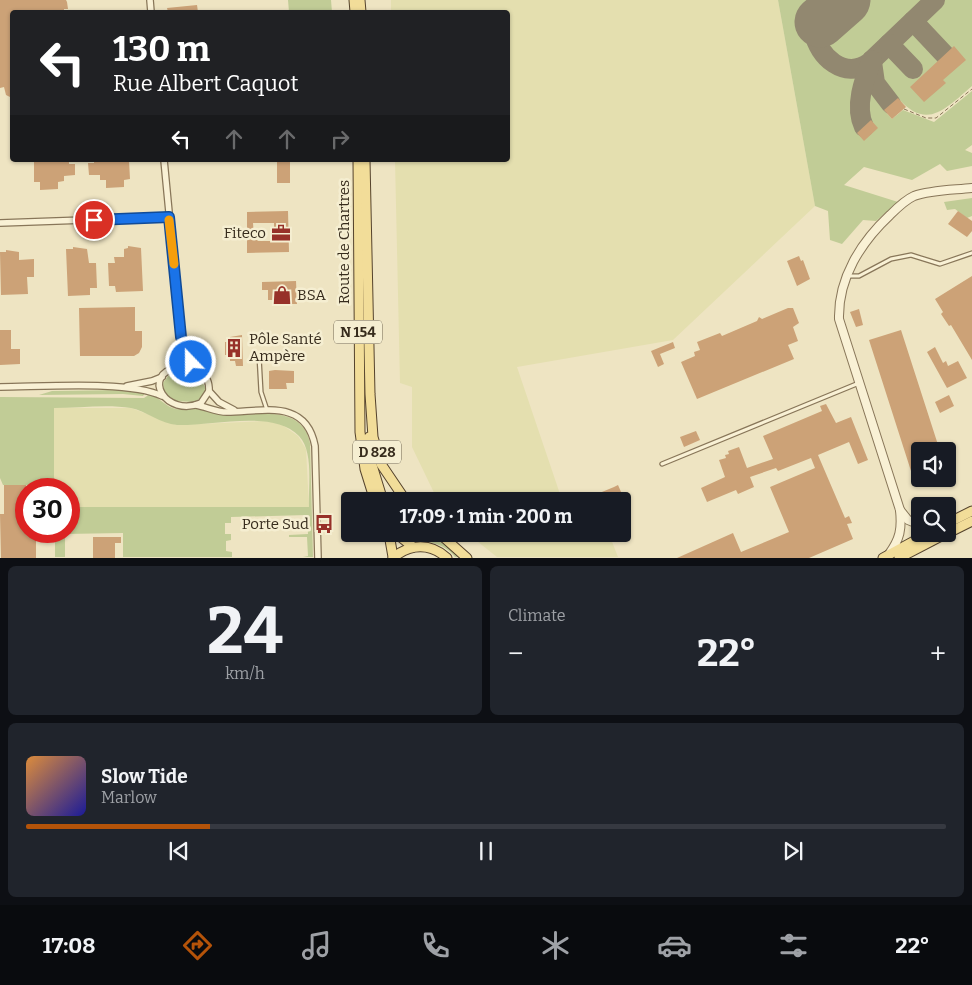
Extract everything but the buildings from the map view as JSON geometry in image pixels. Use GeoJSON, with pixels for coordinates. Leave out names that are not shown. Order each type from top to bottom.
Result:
{"type":"FeatureCollection","features":[{"type":"Feature","properties":{"kind":"main road","name":"Route de Chartres"},"geometry":{"type":"LineString","coordinates":[[358,162],[360,432],[364,469],[372,492]]}},
{"type":"Feature","properties":{"kind":"main road","name":"N 154"},"geometry":{"type":"LineString","coordinates":[[365,162],[370,454],[381,492]]}},
{"type":"Feature","properties":{"kind":"main road","name":"D 828"},"geometry":{"type":"LineString","coordinates":[[370,394],[373,437],[378,455],[388,476],[400,492]]}},
{"type":"Feature","properties":{"kind":"main road"},"geometry":{"type":"LineString","coordinates":[[956,519],[972,511]]}},
{"type":"Feature","properties":{"kind":"main road"},"geometry":{"type":"LineString","coordinates":[[956,528],[972,521]]}},
{"type":"Feature","properties":{"kind":"main road"},"geometry":{"type":"LineString","coordinates":[[390,542],[393,558],[402,550],[413,547],[431,548],[448,558]]}},
{"type":"Feature","properties":{"kind":"main road"},"geometry":{"type":"LineString","coordinates":[[407,542],[413,547]]}},
{"type":"Feature","properties":{"kind":"main road"},"geometry":{"type":"LineString","coordinates":[[449,542],[467,558]]}},
{"type":"Feature","properties":{"kind":"main road"},"geometry":{"type":"LineString","coordinates":[[886,556],[912,542]]}},
{"type":"Feature","properties":{"kind":"main road"},"geometry":{"type":"LineString","coordinates":[[899,558],[929,542]]}},
{"type":"Feature","properties":{"kind":"street"},"geometry":{"type":"LineString","coordinates":[[164,162],[181,337],[195,368],[206,379],[209,391],[219,402],[236,411]]}},
{"type":"Feature","properties":{"kind":"street"},"geometry":{"type":"LineString","coordinates":[[886,556],[899,540],[902,526],[900,510],[839,320],[839,306],[859,248],[874,229],[909,199],[917,195],[972,188]]}},
{"type":"Feature","properties":{"kind":"street"},"geometry":{"type":"LineString","coordinates":[[0,223],[169,217]]}},
{"type":"Feature","properties":{"kind":"street"},"geometry":{"type":"LineString","coordinates":[[0,388],[118,387],[147,383],[163,376],[172,368],[181,337]]}},
{"type":"Feature","properties":{"kind":"street"},"geometry":{"type":"LineString","coordinates":[[172,368],[195,368]]}},
{"type":"Feature","properties":{"kind":"street"},"geometry":{"type":"LineString","coordinates":[[162,396],[159,387],[163,376]]}},
{"type":"Feature","properties":{"kind":"street"},"geometry":{"type":"LineString","coordinates":[[118,387],[148,391],[162,396],[176,405],[196,405],[220,411],[284,411],[296,415],[305,423],[314,439],[318,558]]}},
{"type":"Feature","properties":{"kind":"street"},"geometry":{"type":"LineString","coordinates":[[196,405],[202,402],[209,391]]}},
{"type":"Feature","properties":{"kind":"street"},"geometry":{"type":"LineString","coordinates":[[900,510],[911,521]]}},
{"type":"Feature","properties":{"kind":"lane"},"geometry":{"type":"LineString","coordinates":[[848,276],[859,276],[890,259],[911,256],[940,264],[972,253]]}},
{"type":"Feature","properties":{"kind":"lane"},"geometry":{"type":"LineString","coordinates":[[259,356],[261,392],[267,410]]}},
{"type":"Feature","properties":{"kind":"lane"},"geometry":{"type":"LineString","coordinates":[[662,464],[859,382]]}},
{"type":"Feature","properties":{"kind":"path"},"geometry":{"type":"LineString","coordinates":[[904,109],[926,118],[936,118],[972,88]]}},
{"type":"Feature","properties":{"kind":"shaded area"},"geometry":{"type":"Polygon","coordinates":[[[391,0],[778,0],[815,206],[673,340],[517,367],[559,492],[434,492],[412,447],[412,387],[400,383],[395,162],[510,162],[510,10],[391,10],[391,0]]]}},
{"type":"Feature","properties":{"kind":"shaded area"},"geometry":{"type":"Polygon","coordinates":[[[54,408],[131,408],[176,425],[268,421],[281,424],[298,436],[306,449],[309,507],[80,507],[80,478],[54,478],[54,408]]]}},
{"type":"Feature","properties":{"kind":"shaded area"},"geometry":{"type":"Polygon","coordinates":[[[478,542],[612,542],[618,557],[497,557],[478,542]]]}},
{"type":"Feature","properties":{"kind":"green space"},"geometry":{"type":"Polygon","coordinates":[[[288,0],[331,0],[332,10],[289,10],[288,0]]]}},
{"type":"Feature","properties":{"kind":"green space"},"geometry":{"type":"Polygon","coordinates":[[[778,0],[972,0],[972,86],[944,109],[936,113],[927,115],[918,113],[908,108],[898,98],[884,110],[892,119],[903,110],[934,122],[972,91],[972,145],[965,150],[972,153],[972,166],[947,171],[940,164],[912,180],[864,167],[844,185],[898,202],[876,221],[863,220],[842,244],[830,240],[828,211],[815,206],[778,0]]]}},
{"type":"Feature","properties":{"kind":"green space"},"geometry":{"type":"Polygon","coordinates":[[[972,198],[972,216],[967,218],[955,209],[947,210],[944,202],[972,198]]]}},
{"type":"Feature","properties":{"kind":"green space"},"geometry":{"type":"Polygon","coordinates":[[[193,371],[206,388],[201,398],[195,402],[173,401],[164,393],[163,383],[171,372],[193,371]]]}},
{"type":"Feature","properties":{"kind":"green space"},"geometry":{"type":"Polygon","coordinates":[[[124,390],[145,393],[143,396],[123,394],[39,395],[52,391],[124,390]]]}},
{"type":"Feature","properties":{"kind":"green space"},"geometry":{"type":"Polygon","coordinates":[[[150,394],[176,409],[202,409],[225,415],[276,414],[298,422],[305,430],[310,443],[313,557],[303,557],[308,556],[307,537],[289,537],[289,535],[308,534],[307,515],[231,517],[231,523],[225,523],[225,534],[231,534],[231,540],[226,541],[226,551],[232,552],[232,557],[123,557],[123,533],[80,534],[80,507],[309,507],[309,470],[304,443],[299,436],[288,428],[274,423],[241,421],[177,425],[131,408],[103,406],[54,408],[54,478],[15,478],[15,485],[3,485],[0,478],[0,397],[144,398],[150,394]]]}},
{"type":"Feature","properties":{"kind":"green space"},"geometry":{"type":"Polygon","coordinates":[[[428,542],[446,542],[462,557],[455,557],[449,551],[428,542]]]}},
{"type":"Feature","properties":{"kind":"green space"},"geometry":{"type":"Polygon","coordinates":[[[55,543],[65,543],[65,557],[55,557],[55,543]]]}},
{"type":"Feature","properties":{"kind":"taxiway"},"geometry":{"type":"LineString","coordinates":[[820,22],[814,32],[821,50],[827,57],[842,67],[860,68],[869,63],[935,0]]}},
{"type":"Feature","properties":{"kind":"taxiway"},"geometry":{"type":"LineString","coordinates":[[913,21],[945,55]]}},
{"type":"Feature","properties":{"kind":"taxiway"},"geometry":{"type":"LineString","coordinates":[[889,44],[913,69]]}},
{"type":"Feature","properties":{"kind":"taxiway"},"geometry":{"type":"LineString","coordinates":[[864,127],[860,110],[861,93],[872,60]]}},
{"type":"Feature","properties":{"kind":"taxiway"},"geometry":{"type":"LineString","coordinates":[[872,62],[875,83],[891,104]]}},
{"type":"Feature","properties":{"kind":"runway"},"geometry":{"type":"LineString","coordinates":[[820,22],[845,0]]}},
{"type":"Feature","properties":{"kind":"slow traffic"},"geometry":{"type":"LineString","coordinates":[[169,220],[174,264]]}},
{"type":"Feature","properties":{"kind":"place","name":"Fiteco"},"geometry":{"type":"Point","coordinates":[281,233]}},
{"type":"Feature","properties":{"kind":"place","name":"BSA"},"geometry":{"type":"Point","coordinates":[282,295]}},
{"type":"Feature","properties":{"kind":"place","name":"Pôle Santé Ampère"},"geometry":{"type":"Point","coordinates":[234,348]}},
{"type":"Feature","properties":{"kind":"place","name":"Porte Sud"},"geometry":{"type":"Point","coordinates":[324,524]}},
{"type":"Feature","properties":{"kind":"route"},"geometry":{"type":"LineString","coordinates":[[94,220],[169,217],[181,337],[191,362]]}}]}
